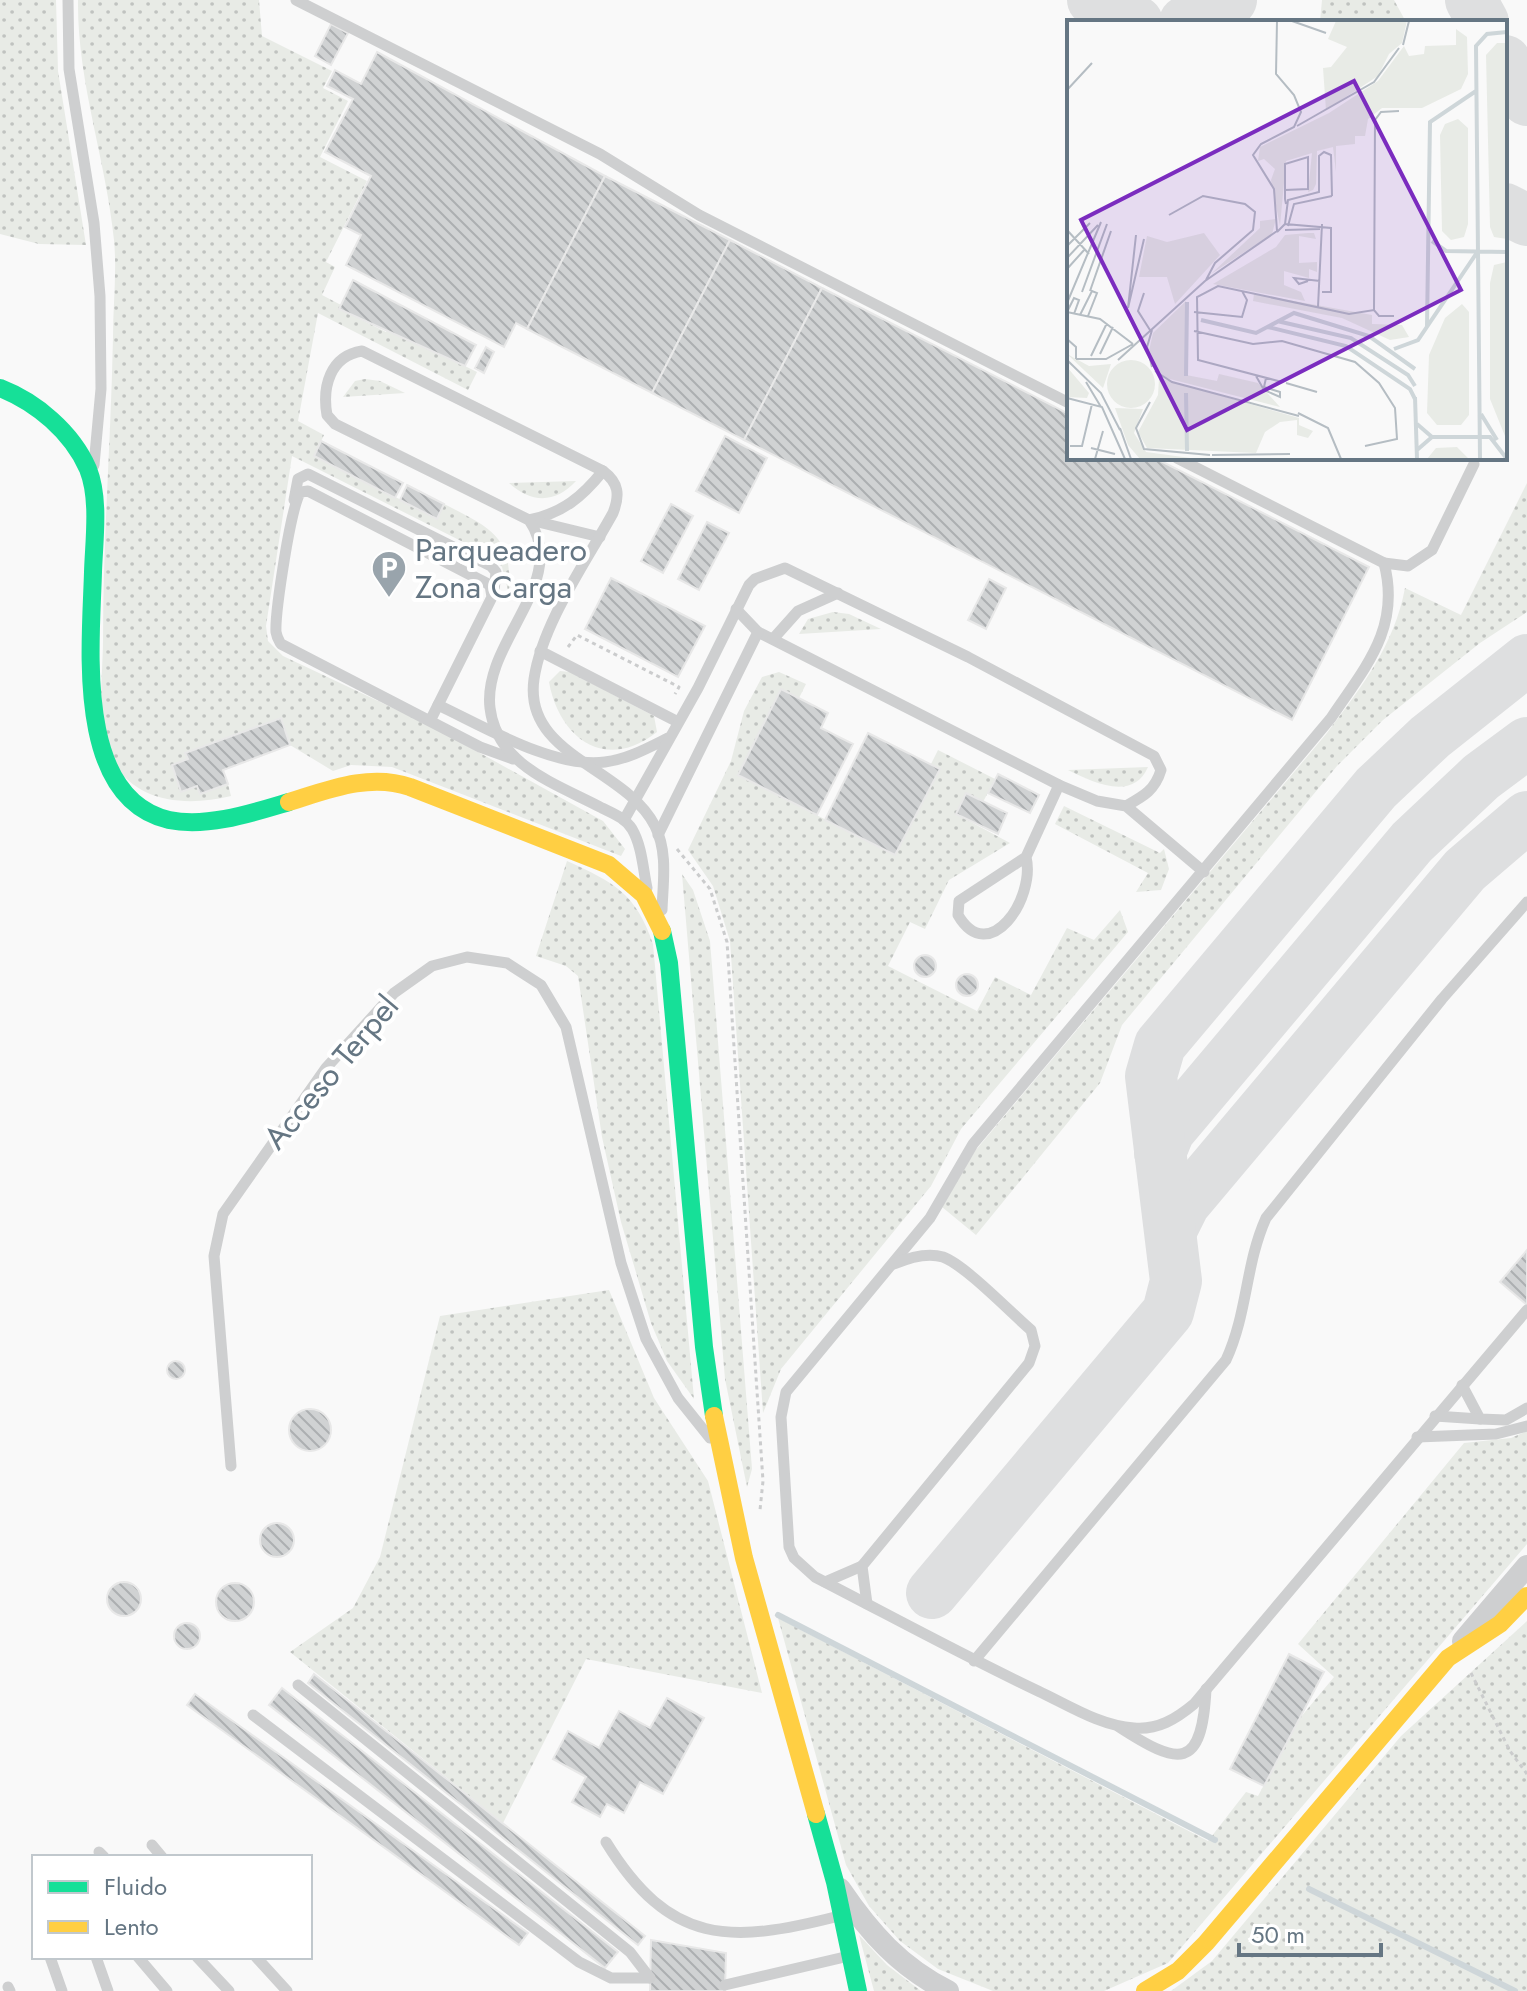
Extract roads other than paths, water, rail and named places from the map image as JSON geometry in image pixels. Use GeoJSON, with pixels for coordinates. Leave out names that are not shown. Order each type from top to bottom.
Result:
{"type":"FeatureCollection","features":[{"type":"Feature","properties":{"kind":"street"},"geometry":{"type":"LineString","coordinates":[[0,388],[27,399],[51,418],[92,482],[94,725],[106,769],[121,792],[135,804],[171,820],[195,823],[254,812],[341,786],[393,781],[609,865],[639,887],[649,901],[662,926],[669,963],[704,1347],[719,1449],[744,1558],[835,1882],[858,1991]]}},
{"type":"Feature","properties":{"kind":"street"},"geometry":{"type":"LineString","coordinates":[[1145,1991],[1178,1971],[1206,1943],[1527,1566]]}},
{"type":"Feature","properties":{"kind":"street"},"geometry":{"type":"LineString","coordinates":[[1448,1658],[1500,1624],[1527,1596]]}},
{"type":"Feature","properties":{"kind":"street"},"geometry":{"type":"LineString","coordinates":[[835,1882],[866,1928],[890,1952],[948,1991]]}},
{"type":"Feature","properties":{"kind":"lane"},"geometry":{"type":"LineString","coordinates":[[68,0],[69,69],[94,223],[100,296],[101,389],[92,482]]}},
{"type":"Feature","properties":{"kind":"lane"},"geometry":{"type":"LineString","coordinates":[[296,0],[600,154],[699,215],[1067,402]]}},
{"type":"Feature","properties":{"kind":"lane"},"geometry":{"type":"LineString","coordinates":[[600,537],[529,520],[335,424],[327,415],[325,401],[327,385],[340,360],[362,351],[611,477],[618,494],[600,537],[540,651],[533,682],[534,709],[547,734],[635,799],[659,834],[664,861],[662,926]]}},
{"type":"Feature","properties":{"kind":"lane"},"geometry":{"type":"LineString","coordinates":[[1181,460],[1384,563],[1408,566],[1432,550],[1474,464]]}},
{"type":"Feature","properties":{"kind":"lane"},"geometry":{"type":"LineString","coordinates":[[529,520],[555,514],[571,504],[603,471]]}},
{"type":"Feature","properties":{"kind":"lane"},"geometry":{"type":"LineString","coordinates":[[430,721],[493,592],[496,572],[491,566],[308,474],[298,479],[277,638],[287,648],[480,747],[513,759],[624,820],[640,847],[649,901]]}},
{"type":"Feature","properties":{"kind":"lane"},"geometry":{"type":"LineString","coordinates":[[293,506],[298,495],[308,491],[486,581],[493,592]]}},
{"type":"Feature","properties":{"kind":"lane"},"geometry":{"type":"LineString","coordinates":[[513,759],[496,733],[490,708],[491,681],[544,556],[542,543],[529,520]]}},
{"type":"Feature","properties":{"kind":"lane"},"geometry":{"type":"LineString","coordinates":[[1206,1689],[1204,1727],[1200,1738],[1188,1752],[1171,1756],[1162,1754],[1115,1725],[974,1661],[803,1568],[789,1547],[782,1403],[794,1380],[944,1199],[973,1144],[1331,718],[1377,645],[1390,614],[1391,589],[1384,563]]}},
{"type":"Feature","properties":{"kind":"lane"},"geometry":{"type":"LineString","coordinates":[[624,820],[755,579],[785,568],[1154,756],[1161,770],[1155,786],[1148,794],[1126,806]]}},
{"type":"Feature","properties":{"kind":"lane"},"geometry":{"type":"LineString","coordinates":[[773,639],[788,617],[808,604],[838,593]]}},
{"type":"Feature","properties":{"kind":"lane"},"geometry":{"type":"LineString","coordinates":[[736,609],[758,632],[1059,785],[1097,801],[1126,806],[1204,872]]}},
{"type":"Feature","properties":{"kind":"lane"},"geometry":{"type":"LineString","coordinates":[[659,834],[758,632]]}},
{"type":"Feature","properties":{"kind":"lane"},"geometry":{"type":"LineString","coordinates":[[540,651],[678,722]]}},
{"type":"Feature","properties":{"kind":"lane"},"geometry":{"type":"LineString","coordinates":[[438,705],[496,733],[566,759],[586,763],[632,756],[668,738]]}},
{"type":"Feature","properties":{"kind":"lane"},"geometry":{"type":"LineString","coordinates":[[1026,857],[1030,874],[1028,885],[1004,926],[987,933],[962,922],[957,908],[966,894],[1026,857],[1059,785]]}},
{"type":"Feature","properties":{"kind":"lane"},"geometry":{"type":"LineString","coordinates":[[974,1661],[1226,1360],[1243,1316],[1251,1259],[1266,1218],[1442,999],[1527,902]]}},
{"type":"Feature","properties":{"kind":"lane","name":"Acceso Terpel"},"geometry":{"type":"LineString","coordinates":[[231,1466],[214,1256],[223,1214],[326,1068],[394,993],[432,966],[467,957],[507,963],[541,985],[566,1027],[621,1263],[646,1339],[678,1398],[719,1449]]}},
{"type":"Feature","properties":{"kind":"lane"},"geometry":{"type":"LineString","coordinates":[[825,1582],[862,1566],[1029,1363],[1035,1346],[1031,1330],[952,1262],[934,1256],[919,1256],[889,1266]]}},
{"type":"Feature","properties":{"kind":"lane"},"geometry":{"type":"LineString","coordinates":[[1115,1725],[1146,1727],[1176,1719],[1206,1689],[1527,1310]]}},
{"type":"Feature","properties":{"kind":"lane"},"geometry":{"type":"LineString","coordinates":[[1462,1385],[1480,1419]]}},
{"type":"Feature","properties":{"kind":"lane"},"geometry":{"type":"LineString","coordinates":[[1435,1416],[1506,1420],[1527,1408]]}},
{"type":"Feature","properties":{"kind":"lane"},"geometry":{"type":"LineString","coordinates":[[1417,1437],[1496,1434],[1527,1426]]}},
{"type":"Feature","properties":{"kind":"lane"},"geometry":{"type":"LineString","coordinates":[[862,1566],[867,1604]]}},
{"type":"Feature","properties":{"kind":"lane"},"geometry":{"type":"LineString","coordinates":[[253,1715],[579,1962],[611,1978],[650,1978],[630,1952],[298,1685]]}},
{"type":"Feature","properties":{"kind":"lane"},"geometry":{"type":"LineString","coordinates":[[606,1842],[628,1877],[657,1906],[693,1925],[733,1934],[774,1933],[842,1915]]}},
{"type":"Feature","properties":{"kind":"lane"},"geometry":{"type":"LineString","coordinates":[[152,1845],[160,1855]]}},
{"type":"Feature","properties":{"kind":"lane"},"geometry":{"type":"LineString","coordinates":[[725,1985],[770,1977],[850,1955]]}},
{"type":"Feature","properties":{"kind":"lane"},"geometry":{"type":"LineString","coordinates":[[51,1959],[62,1991]]}},
{"type":"Feature","properties":{"kind":"lane"},"geometry":{"type":"LineString","coordinates":[[97,1959],[108,1991]]}},
{"type":"Feature","properties":{"kind":"lane"},"geometry":{"type":"LineString","coordinates":[[140,1959],[167,1991]]}},
{"type":"Feature","properties":{"kind":"lane"},"geometry":{"type":"LineString","coordinates":[[199,1959],[229,1991]]}},
{"type":"Feature","properties":{"kind":"lane"},"geometry":{"type":"LineString","coordinates":[[258,1959],[284,1990]]}},
{"type":"Feature","properties":{"kind":"waterway"},"geometry":{"type":"LineString","coordinates":[[778,1615],[1215,1840]]}},
{"type":"Feature","properties":{"kind":"waterway"},"geometry":{"type":"LineString","coordinates":[[1309,1889],[1515,1991]]}},
{"type":"Feature","properties":{"kind":"place","name":"Parqueadero Zona Carga"},"geometry":{"type":"Point","coordinates":[389,599]}}]}
